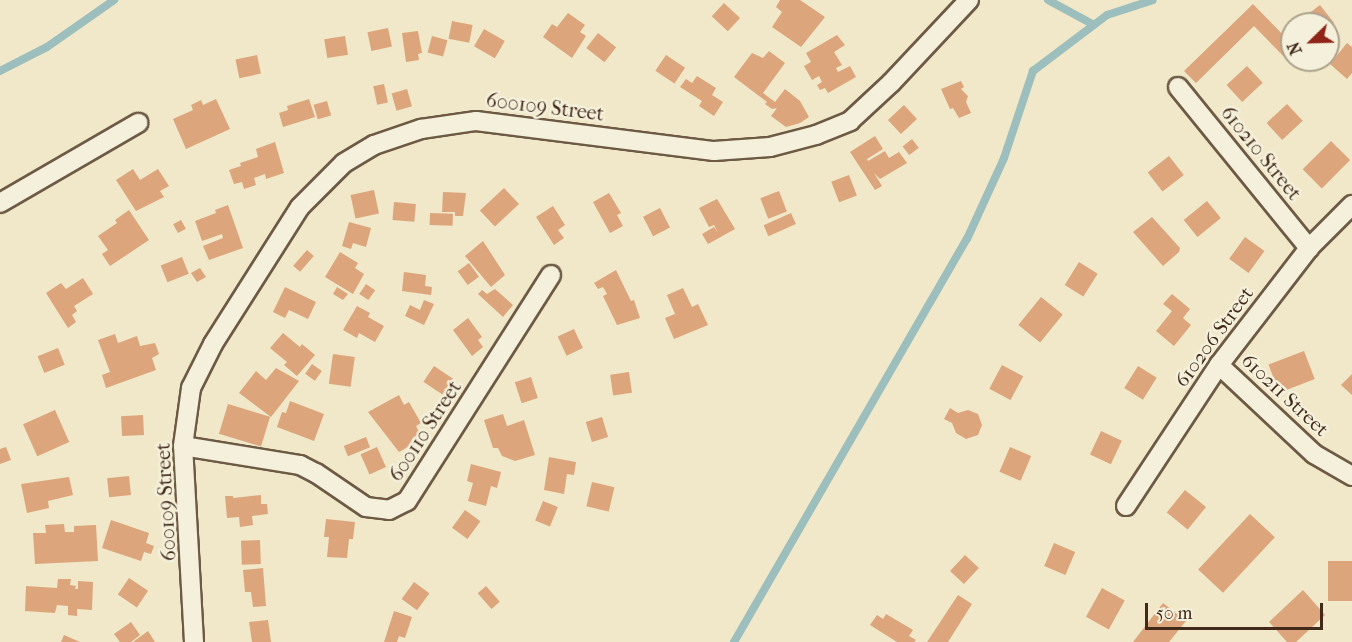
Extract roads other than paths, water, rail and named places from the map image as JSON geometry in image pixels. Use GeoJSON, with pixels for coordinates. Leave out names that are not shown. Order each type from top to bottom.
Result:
{"type":"FeatureCollection","features":[{"type":"Feature","properties":{"kind":"street","name":"600109 Street"},"geometry":{"type":"LineString","coordinates":[[195,642],[183,446],[191,388],[213,344],[300,207],[344,163],[374,145],[421,129],[476,121],[714,151],[770,147],[816,135],[850,120],[891,83],[969,0]]}},
{"type":"Feature","properties":{"kind":"street","name":"610210 Street"},"geometry":{"type":"LineString","coordinates":[[1178,87],[1309,248]]}},
{"type":"Feature","properties":{"kind":"street"},"geometry":{"type":"LineString","coordinates":[[0,203],[138,123]]}},
{"type":"Feature","properties":{"kind":"street","name":"610206 Street"},"geometry":{"type":"LineString","coordinates":[[1126,506],[1219,365],[1309,248],[1352,205]]}},
{"type":"Feature","properties":{"kind":"street","name":"600110 Street"},"geometry":{"type":"LineString","coordinates":[[183,446],[300,465],[316,473],[366,507],[389,510],[407,501],[551,275]]}},
{"type":"Feature","properties":{"kind":"street","name":"610211 Street"},"geometry":{"type":"LineString","coordinates":[[1219,365],[1314,454],[1352,476]]}},
{"type":"Feature","properties":{"kind":"waterway"},"geometry":{"type":"LineString","coordinates":[[0,71],[47,47],[114,0]]}},
{"type":"Feature","properties":{"kind":"waterway"},"geometry":{"type":"LineString","coordinates":[[1048,0],[1094,25]]}},
{"type":"Feature","properties":{"kind":"waterway"},"geometry":{"type":"LineString","coordinates":[[734,642],[967,239],[1004,158],[1033,71],[1107,15],[1153,0]]}}]}
